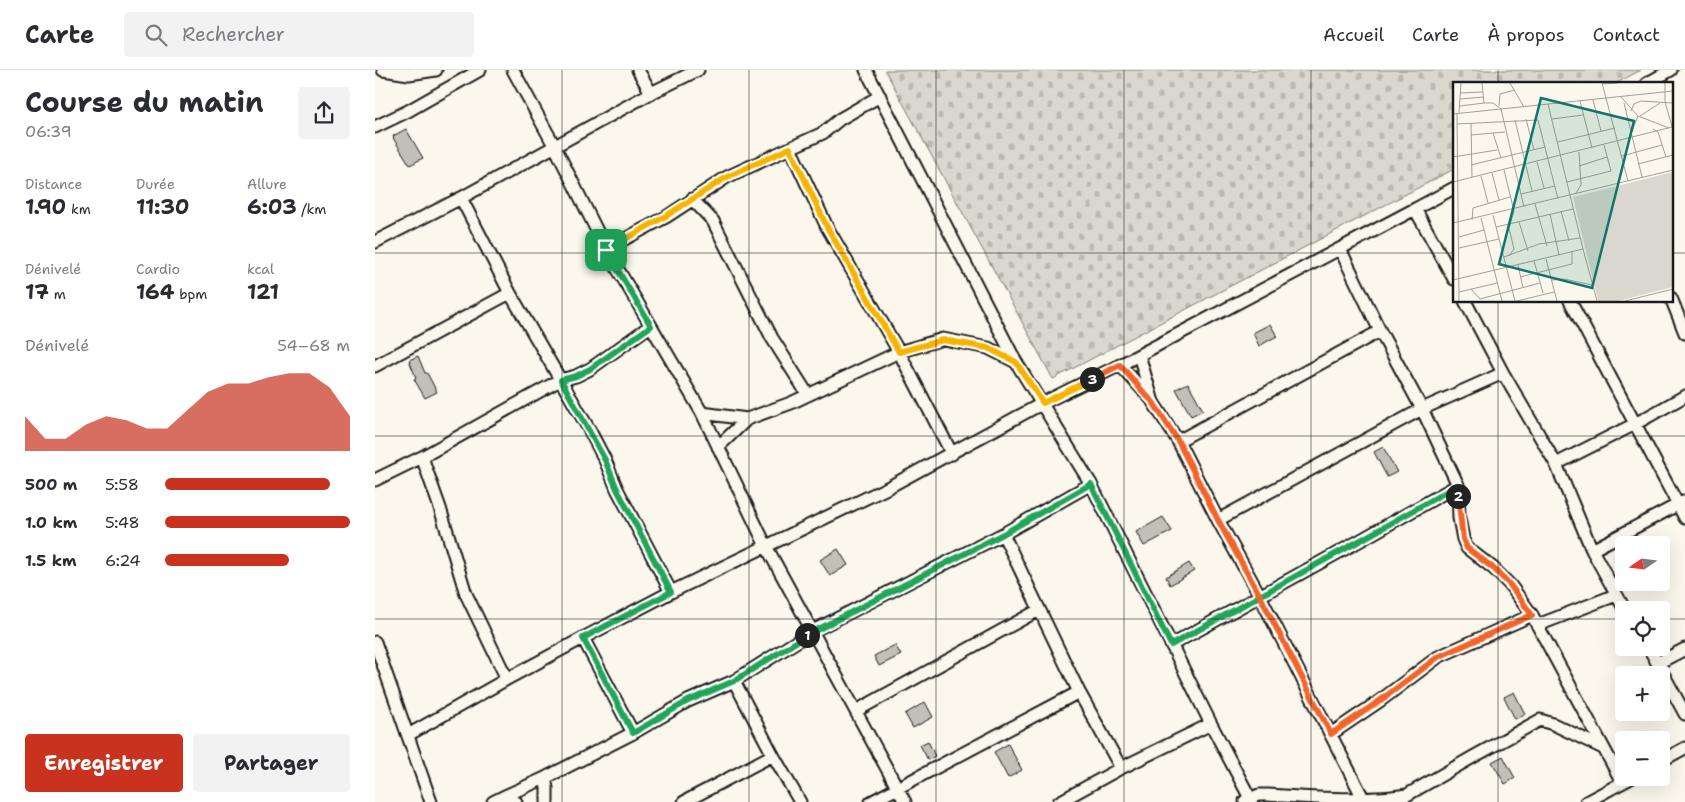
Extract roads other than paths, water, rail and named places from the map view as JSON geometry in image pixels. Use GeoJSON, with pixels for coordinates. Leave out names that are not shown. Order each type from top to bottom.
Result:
{"type":"FeatureCollection","features":[{"type":"Feature","properties":{"kind":"street"},"geometry":{"type":"LineString","coordinates":[[383,70],[409,74],[436,70]]}},
{"type":"Feature","properties":{"kind":"street"},"geometry":{"type":"LineString","coordinates":[[375,126],[481,70]]}},
{"type":"Feature","properties":{"kind":"street"},"geometry":{"type":"LineString","coordinates":[[513,70],[555,147],[606,250],[702,414],[766,546],[905,802]]}},
{"type":"Feature","properties":{"kind":"street"},"geometry":{"type":"LineString","coordinates":[[638,70],[651,93]]}},
{"type":"Feature","properties":{"kind":"street"},"geometry":{"type":"LineString","coordinates":[[375,242],[461,198],[651,93],[698,70]]}},
{"type":"Feature","properties":{"kind":"street"},"geometry":{"type":"LineString","coordinates":[[866,70],[1016,362],[1043,403],[1091,484],[1249,801],[1268,794],[1365,801],[1395,799],[1407,795],[1540,720],[1553,724],[1603,748]]}},
{"type":"Feature","properties":{"kind":"street"},"geometry":{"type":"LineString","coordinates":[[1650,82],[1665,76]]}},
{"type":"Feature","properties":{"kind":"street"},"geometry":{"type":"LineString","coordinates":[[606,250],[666,216],[727,177],[823,133],[840,119],[880,96]]}},
{"type":"Feature","properties":{"kind":"street"},"geometry":{"type":"LineString","coordinates":[[790,148],[827,227],[899,352],[952,454]]}},
{"type":"Feature","properties":{"kind":"street"},"geometry":{"type":"LineString","coordinates":[[408,735],[507,678],[583,638],[671,592],[887,488],[1043,403],[1120,365],[1453,189]]}},
{"type":"Feature","properties":{"kind":"street"},"geometry":{"type":"LineString","coordinates":[[461,198],[510,293],[605,460],[617,489],[671,592]]}},
{"type":"Feature","properties":{"kind":"street"},"geometry":{"type":"LineString","coordinates":[[692,199],[717,227],[772,338],[808,395]]}},
{"type":"Feature","properties":{"kind":"street"},"geometry":{"type":"LineString","coordinates":[[1415,209],[1453,277]]}},
{"type":"Feature","properties":{"kind":"street"},"geometry":{"type":"LineString","coordinates":[[1340,249],[1380,331],[1422,409],[1458,485],[1459,518],[1464,544],[1510,585],[1535,620],[1603,748],[1615,764]]}},
{"type":"Feature","properties":{"kind":"street"},"geometry":{"type":"LineString","coordinates":[[375,366],[510,293]]}},
{"type":"Feature","properties":{"kind":"street"},"geometry":{"type":"LineString","coordinates":[[1466,302],[1503,373],[1556,464],[1592,550],[1620,601]]}},
{"type":"Feature","properties":{"kind":"street"},"geometry":{"type":"LineString","coordinates":[[1571,302],[1635,424],[1682,503],[1685,518]]}},
{"type":"Feature","properties":{"kind":"street"},"geometry":{"type":"LineString","coordinates":[[1673,302],[1685,333]]}},
{"type":"Feature","properties":{"kind":"street"},"geometry":{"type":"LineString","coordinates":[[375,480],[422,457],[561,380],[576,376],[590,369],[651,326]]}},
{"type":"Feature","properties":{"kind":"street"},"geometry":{"type":"LineString","coordinates":[[1178,441],[1380,331]]}},
{"type":"Feature","properties":{"kind":"street"},"geometry":{"type":"LineString","coordinates":[[702,414],[747,419],[777,409],[899,352],[947,340],[988,348],[1016,362]]}},
{"type":"Feature","properties":{"kind":"street"},"geometry":{"type":"LineString","coordinates":[[1139,355],[1153,402]]}},
{"type":"Feature","properties":{"kind":"street"},"geometry":{"type":"LineString","coordinates":[[1120,365],[1153,402],[1178,441],[1365,801]]}},
{"type":"Feature","properties":{"kind":"street"},"geometry":{"type":"LineString","coordinates":[[1218,520],[1422,409],[1503,373]]}},
{"type":"Feature","properties":{"kind":"street"},"geometry":{"type":"LineString","coordinates":[[1556,464],[1685,396]]}},
{"type":"Feature","properties":{"kind":"street"},"geometry":{"type":"LineString","coordinates":[[718,448],[747,419]]}},
{"type":"Feature","properties":{"kind":"street"},"geometry":{"type":"LineString","coordinates":[[422,457],[440,508],[466,594],[507,678]]}},
{"type":"Feature","properties":{"kind":"street"},"geometry":{"type":"LineString","coordinates":[[493,802],[511,798],[545,778],[633,733],[688,701],[734,681],[813,632],[1003,534],[1091,484]]}},
{"type":"Feature","properties":{"kind":"street"},"geometry":{"type":"LineString","coordinates":[[1171,645],[1458,485]]}},
{"type":"Feature","properties":{"kind":"street"},"geometry":{"type":"LineString","coordinates":[[1592,550],[1682,503]]}},
{"type":"Feature","properties":{"kind":"street"},"geometry":{"type":"LineString","coordinates":[[1003,534],[1079,692],[1121,768]]}},
{"type":"Feature","properties":{"kind":"street"},"geometry":{"type":"LineString","coordinates":[[1331,734],[1381,700],[1438,657],[1535,620],[1616,595]]}},
{"type":"Feature","properties":{"kind":"street"},"geometry":{"type":"LineString","coordinates":[[856,711],[1039,610]]}},
{"type":"Feature","properties":{"kind":"street"},"geometry":{"type":"LineString","coordinates":[[583,638],[633,733]]}},
{"type":"Feature","properties":{"kind":"street"},"geometry":{"type":"LineString","coordinates":[[375,642],[431,802]]}},
{"type":"Feature","properties":{"kind":"street"},"geometry":{"type":"LineString","coordinates":[[1658,663],[1685,649]]}},
{"type":"Feature","properties":{"kind":"street"},"geometry":{"type":"LineString","coordinates":[[1654,656],[1685,714]]}},
{"type":"Feature","properties":{"kind":"street"},"geometry":{"type":"LineString","coordinates":[[734,681],[773,756],[800,802]]}},
{"type":"Feature","properties":{"kind":"street"},"geometry":{"type":"LineString","coordinates":[[871,802],[1079,692]]}},
{"type":"Feature","properties":{"kind":"street"},"geometry":{"type":"LineString","coordinates":[[1059,802],[1121,768],[1211,724]]}},
{"type":"Feature","properties":{"kind":"street"},"geometry":{"type":"LineString","coordinates":[[1670,756],[1685,748]]}},
{"type":"Feature","properties":{"kind":"street"},"geometry":{"type":"LineString","coordinates":[[684,802],[773,756]]}},
{"type":"Feature","properties":{"kind":"street"},"geometry":{"type":"LineString","coordinates":[[545,778],[547,802]]}},
{"type":"Feature","properties":{"kind":"street"},"geometry":{"type":"LineString","coordinates":[[1586,802],[1616,786]]}}]}
